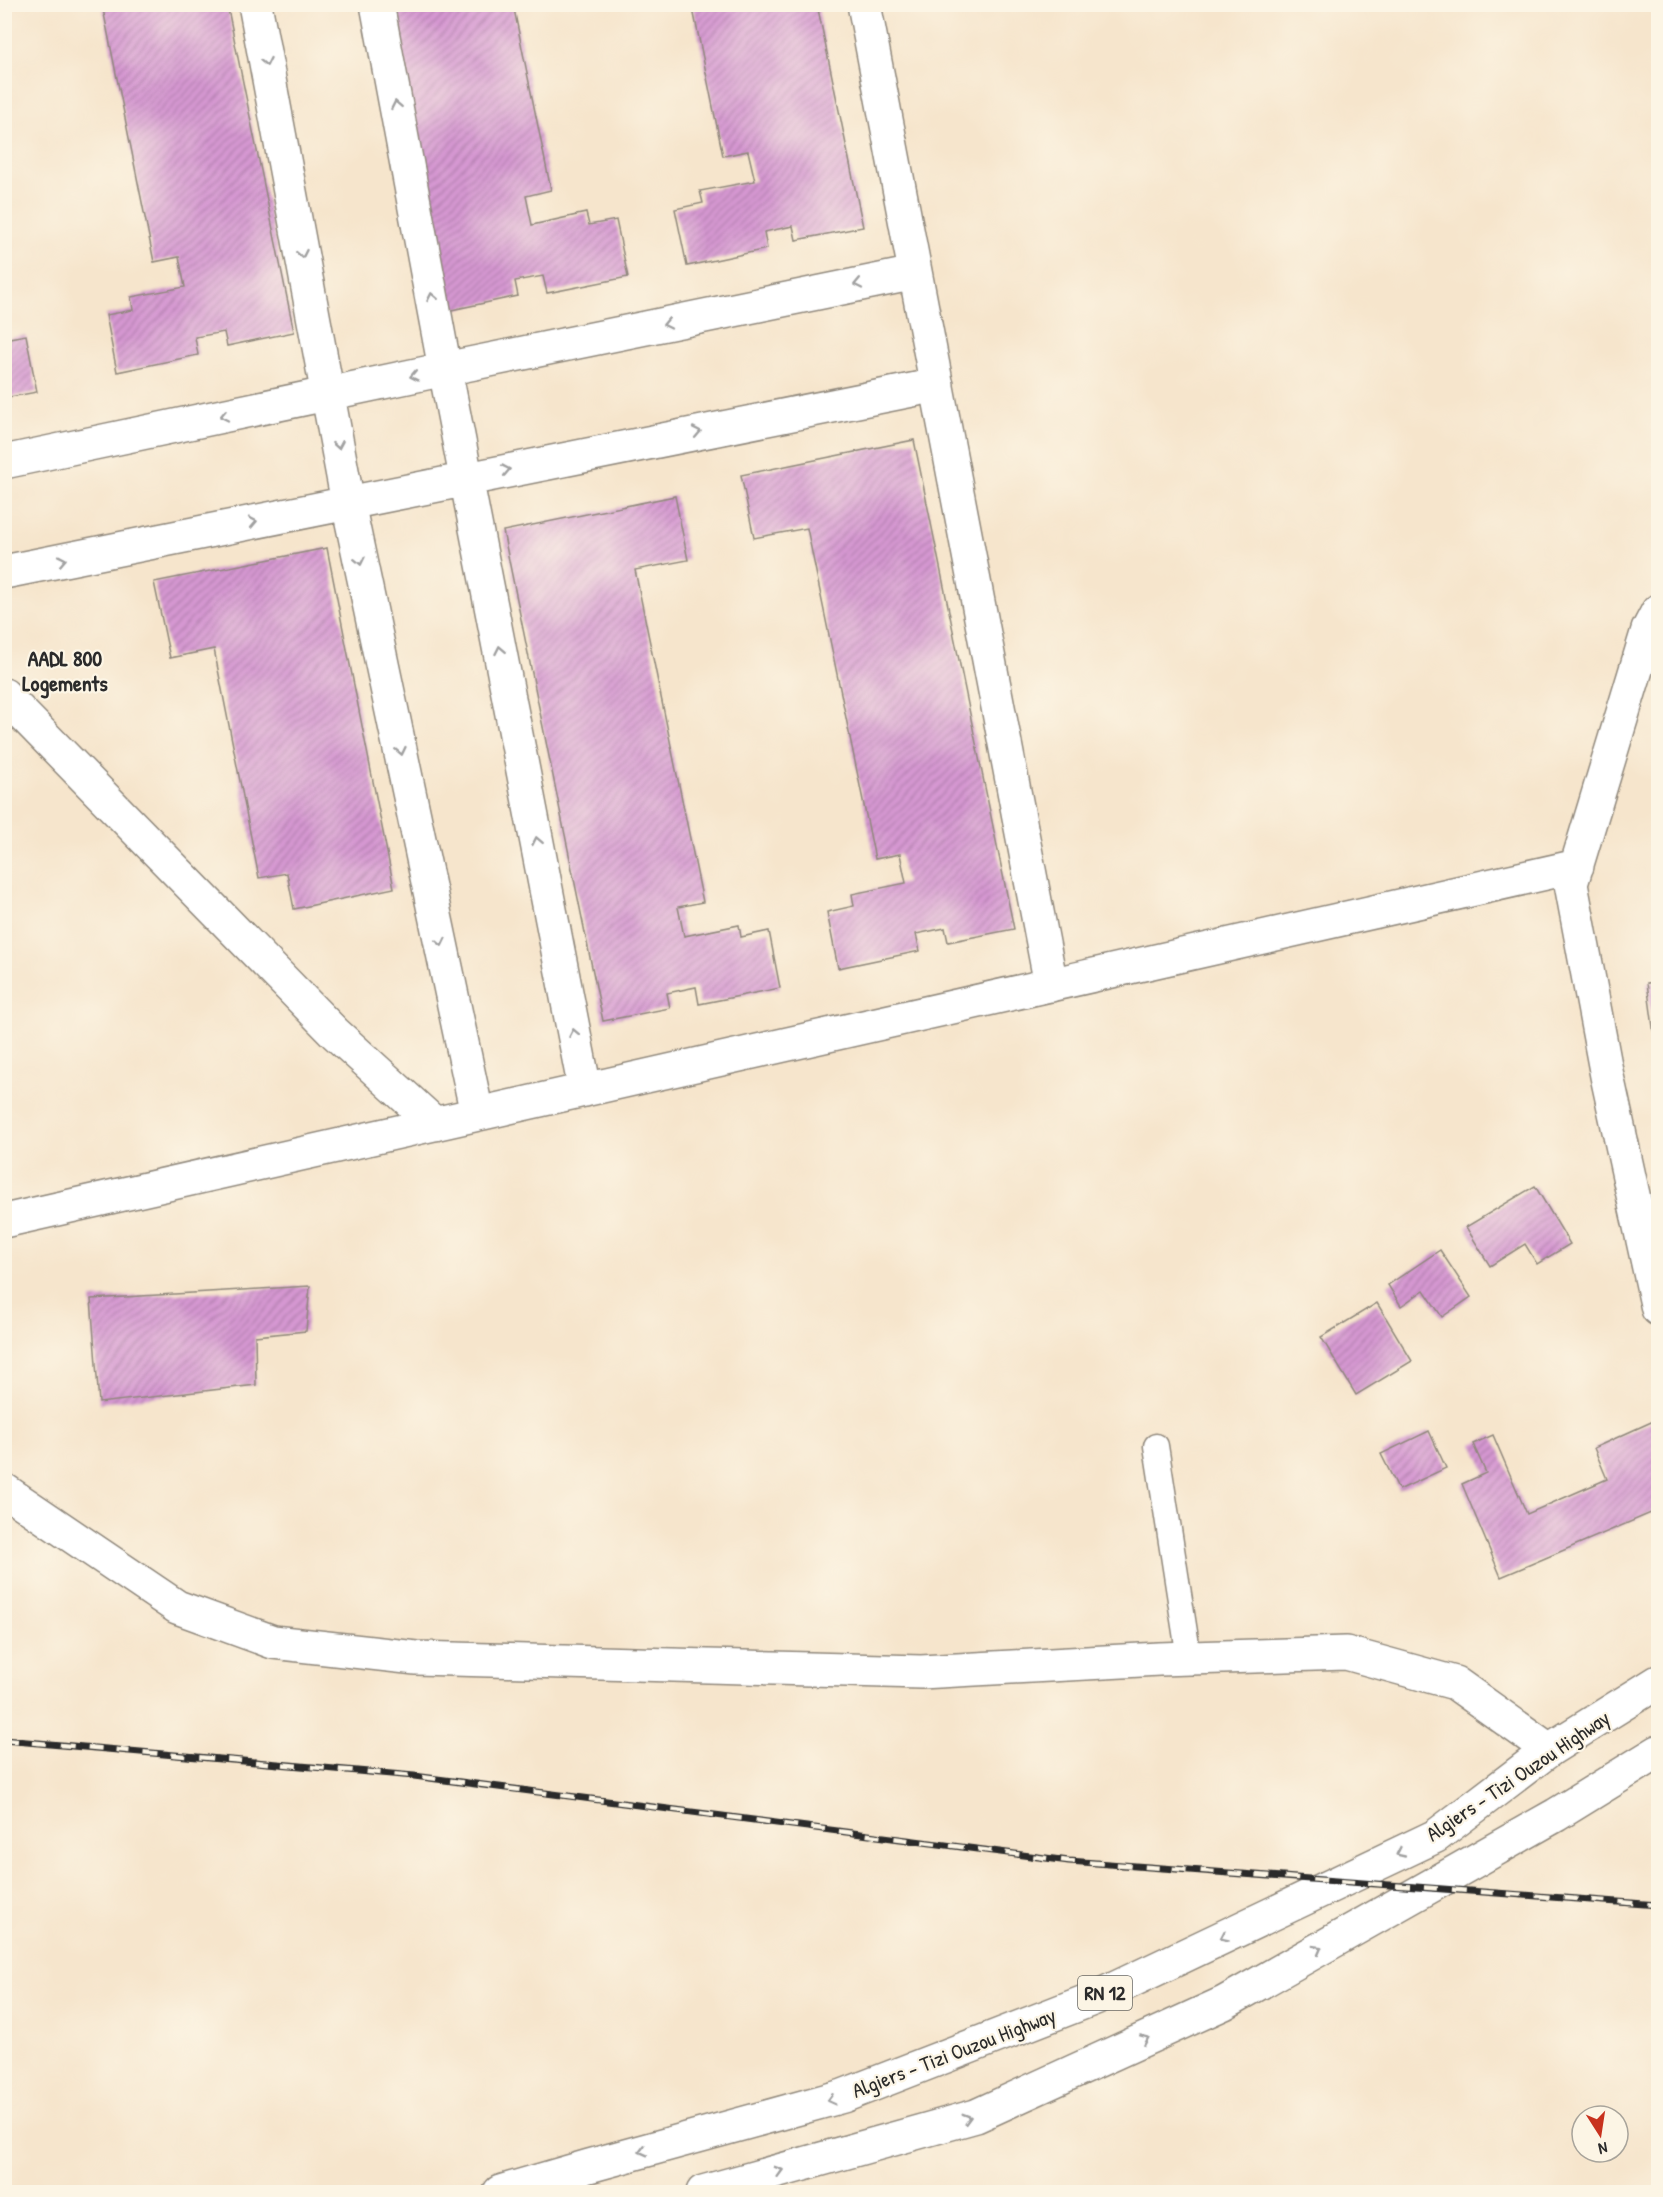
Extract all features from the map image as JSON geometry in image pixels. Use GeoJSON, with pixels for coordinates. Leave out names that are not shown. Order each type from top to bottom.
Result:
{"type":"FeatureCollection","features":[{"type":"Feature","properties":{"kind":"main road"},"geometry":{"type":"LineString","coordinates":[[255,4],[348,503],[477,1114]]}},
{"type":"Feature","properties":{"kind":"main road"},"geometry":{"type":"LineString","coordinates":[[377,4],[445,369],[585,1090]]}},
{"type":"Feature","properties":{"kind":"main road"},"geometry":{"type":"LineString","coordinates":[[864,4],[1051,984]]}},
{"type":"Feature","properties":{"kind":"main road"},"geometry":{"type":"LineString","coordinates":[[4,462],[915,273]]}},
{"type":"Feature","properties":{"kind":"main road"},"geometry":{"type":"LineString","coordinates":[[4,572],[938,385]]}},
{"type":"Feature","properties":{"kind":"main road"},"geometry":{"type":"LineString","coordinates":[[1659,610],[1648,630],[1571,884],[1607,1076],[1659,1309]]}},
{"type":"Feature","properties":{"kind":"main road"},"geometry":{"type":"LineString","coordinates":[[4,695],[335,1033],[435,1124]]}},
{"type":"Feature","properties":{"kind":"main road"},"geometry":{"type":"LineString","coordinates":[[4,1221],[1577,866]]}},
{"type":"Feature","properties":{"kind":"main road"},"geometry":{"type":"LineString","coordinates":[[4,1490],[177,1607],[273,1642],[416,1658],[921,1672],[1189,1658],[1346,1653],[1455,1683],[1549,1750]]}},
{"type":"Feature","properties":{"kind":"main road","name":"Algiers - Tizi Ouzou Highway"},"geometry":{"type":"LineString","coordinates":[[500,2193],[588,2166],[843,2096],[1095,1998],[1436,1836],[1549,1750],[1659,1682]]}},
{"type":"Feature","properties":{"kind":"main road","name":"RN 12"},"geometry":{"type":"LineString","coordinates":[[703,2193],[976,2116],[1224,2002],[1556,1815],[1659,1752]]}},
{"type":"Feature","properties":{"kind":"lane"},"geometry":{"type":"LineString","coordinates":[[1156,1446],[1189,1658]]}},
{"type":"Feature","properties":{"kind":"building"},"geometry":{"type":"Polygon","coordinates":[[[102,4],[227,4],[294,332],[227,346],[224,332],[195,337],[198,355],[117,372],[106,315],[133,310],[131,297],[185,287],[179,257],[154,262],[102,4]]]}},
{"type":"Feature","properties":{"kind":"building"},"geometry":{"type":"Polygon","coordinates":[[[388,4],[513,4],[551,190],[526,196],[532,225],[586,213],[589,225],[616,220],[628,277],[547,293],[543,276],[515,281],[518,296],[451,310],[388,4]]]}},
{"type":"Feature","properties":{"kind":"building"},"geometry":{"type":"Polygon","coordinates":[[[692,4],[817,4],[863,227],[796,240],[793,226],[764,232],[767,249],[687,266],[675,209],[703,203],[700,191],[755,181],[748,151],[723,156],[692,4]]]}},
{"type":"Feature","properties":{"kind":"building"},"geometry":{"type":"Polygon","coordinates":[[[26,335],[37,392],[4,398],[4,339],[26,335]]]}},
{"type":"Feature","properties":{"kind":"building"},"geometry":{"type":"Polygon","coordinates":[[[914,440],[1014,929],[948,942],[945,928],[916,934],[920,951],[838,968],[827,912],[854,906],[852,894],[906,883],[900,854],[875,859],[807,528],[754,538],[741,475],[914,440]]]}},
{"type":"Feature","properties":{"kind":"building"},"geometry":{"type":"Polygon","coordinates":[[[675,496],[688,560],[635,570],[703,902],[678,907],[684,936],[739,925],[741,937],[769,931],[780,988],[699,1004],[696,987],[667,993],[670,1008],[603,1021],[503,531],[675,496]]]}},
{"type":"Feature","properties":{"kind":"building"},"geometry":{"type":"Polygon","coordinates":[[[327,548],[394,888],[294,909],[287,873],[259,878],[214,649],[170,658],[154,582],[327,548]]]}},
{"type":"Feature","properties":{"kind":"building"},"geometry":{"type":"Polygon","coordinates":[[[1658,982],[1658,1041],[1655,1042],[1647,983],[1658,982]]]}},
{"type":"Feature","properties":{"kind":"building"},"geometry":{"type":"Polygon","coordinates":[[[1535,1186],[1570,1244],[1537,1264],[1525,1244],[1490,1266],[1466,1227],[1535,1186]]]}},
{"type":"Feature","properties":{"kind":"building"},"geometry":{"type":"Polygon","coordinates":[[[1440,1250],[1471,1297],[1442,1317],[1424,1290],[1401,1306],[1388,1285],[1440,1250]]]}},
{"type":"Feature","properties":{"kind":"building"},"geometry":{"type":"Polygon","coordinates":[[[310,1286],[306,1331],[255,1336],[256,1385],[99,1403],[91,1299],[310,1286]]]}},
{"type":"Feature","properties":{"kind":"building"},"geometry":{"type":"Polygon","coordinates":[[[1377,1303],[1412,1361],[1356,1395],[1321,1337],[1377,1303]]]}},
{"type":"Feature","properties":{"kind":"building"},"geometry":{"type":"Polygon","coordinates":[[[1658,1419],[1658,1510],[1501,1577],[1462,1484],[1486,1473],[1473,1444],[1493,1435],[1527,1514],[1607,1479],[1594,1448],[1658,1419]]]}},
{"type":"Feature","properties":{"kind":"building"},"geometry":{"type":"Polygon","coordinates":[[[1429,1431],[1446,1468],[1399,1490],[1381,1454],[1429,1431]]]}},
{"type":"Feature","properties":{"kind":"railway"},"geometry":{"type":"LineString","coordinates":[[4,1740],[414,1776],[1069,1861],[1658,1905]]}},
{"type":"Feature","properties":{"kind":"district","name":"AADL 800 Logements"},"geometry":{"type":"Point","coordinates":[65,670]}}]}
